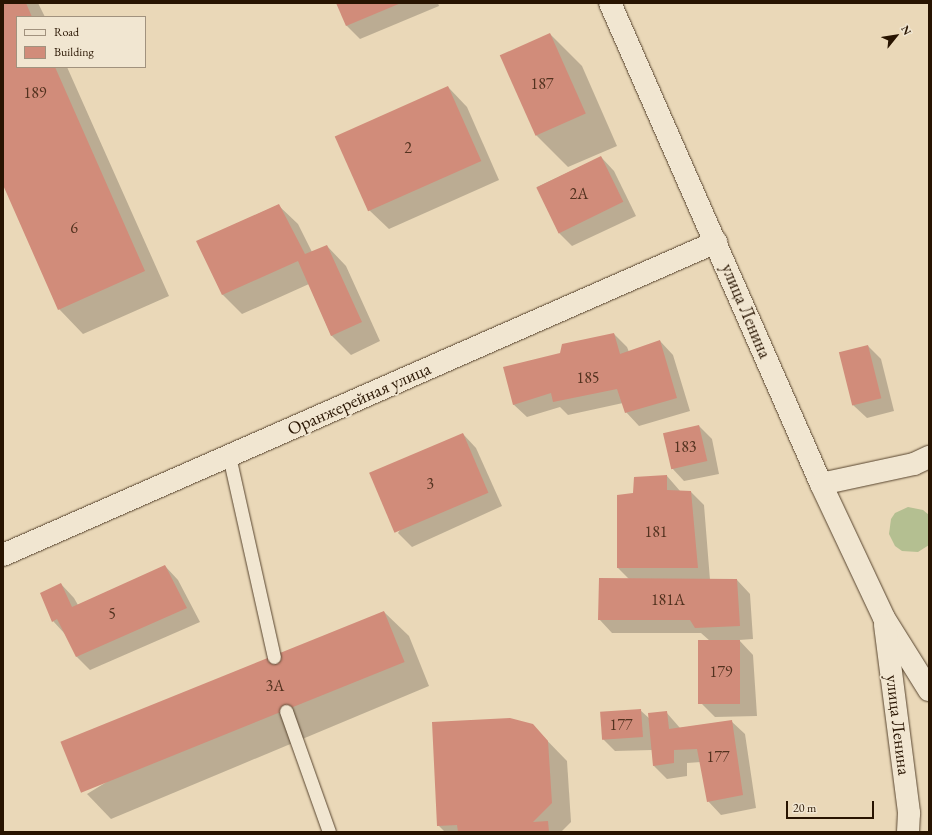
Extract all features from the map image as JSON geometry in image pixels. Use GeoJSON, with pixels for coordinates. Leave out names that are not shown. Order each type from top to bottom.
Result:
{"type":"FeatureCollection","features":[{"type":"Feature","properties":{"kind":"main road","name":"улица Ленина"},"geometry":{"type":"LineString","coordinates":[[610,3],[821,484],[884,618],[929,690]]}},
{"type":"Feature","properties":{"kind":"main road","name":"Оранжерейная улица"},"geometry":{"type":"LineString","coordinates":[[3,555],[716,242]]}},
{"type":"Feature","properties":{"kind":"main road"},"geometry":{"type":"LineString","coordinates":[[821,484],[914,464],[929,457]]}},
{"type":"Feature","properties":{"kind":"main road","name":"улица Ленина"},"geometry":{"type":"LineString","coordinates":[[884,618],[909,813],[908,832]]}},
{"type":"Feature","properties":{"kind":"lane"},"geometry":{"type":"LineString","coordinates":[[229,456],[274,657]]}},
{"type":"Feature","properties":{"kind":"lane"},"geometry":{"type":"LineString","coordinates":[[286,711],[329,832]]}},
{"type":"Feature","properties":{"kind":"green space"},"geometry":{"type":"Polygon","coordinates":[[[908,507],[923,510],[929,515],[929,545],[918,552],[902,551],[895,546],[889,534],[891,519],[895,513],[908,507]]]}},
{"type":"Feature","properties":{"kind":"building"},"geometry":{"type":"Polygon","coordinates":[[[3,3],[26,3],[32,16],[16,16],[16,68],[55,68],[145,271],[58,310],[3,185],[3,3]]]}},
{"type":"Feature","properties":{"kind":"building"},"geometry":{"type":"Polygon","coordinates":[[[336,3],[401,3],[346,26],[336,3]]]}},
{"type":"Feature","properties":{"kind":"building"},"geometry":{"type":"Polygon","coordinates":[[[550,33],[586,113],[536,136],[500,55],[550,33]]]}},
{"type":"Feature","properties":{"kind":"building"},"geometry":{"type":"Polygon","coordinates":[[[448,86],[481,161],[368,211],[335,136],[448,86]]]}},
{"type":"Feature","properties":{"kind":"building"},"geometry":{"type":"Polygon","coordinates":[[[601,156],[623,202],[559,233],[536,188],[601,156]]]}},
{"type":"Feature","properties":{"kind":"building"},"geometry":{"type":"Polygon","coordinates":[[[279,204],[305,254],[327,245],[362,322],[331,336],[298,261],[222,295],[196,241],[279,204]]]}},
{"type":"Feature","properties":{"kind":"building"},"geometry":{"type":"Polygon","coordinates":[[[614,333],[620,354],[660,340],[677,398],[625,413],[617,389],[553,402],[551,393],[513,405],[503,367],[560,353],[562,344],[614,333]]]}},
{"type":"Feature","properties":{"kind":"building"},"geometry":{"type":"Polygon","coordinates":[[[868,345],[881,398],[852,406],[839,352],[868,345]]]}},
{"type":"Feature","properties":{"kind":"building"},"geometry":{"type":"Polygon","coordinates":[[[699,425],[707,461],[671,469],[663,433],[699,425]]]}},
{"type":"Feature","properties":{"kind":"building"},"geometry":{"type":"Polygon","coordinates":[[[463,433],[488,493],[395,533],[369,473],[463,433]]]}},
{"type":"Feature","properties":{"kind":"building"},"geometry":{"type":"Polygon","coordinates":[[[667,475],[667,490],[691,491],[698,568],[617,568],[617,495],[633,493],[634,477],[667,475]]]}},
{"type":"Feature","properties":{"kind":"building"},"geometry":{"type":"Polygon","coordinates":[[[165,565],[187,608],[76,657],[57,619],[52,622],[40,593],[61,583],[72,607],[165,565]]]}},
{"type":"Feature","properties":{"kind":"building"},"geometry":{"type":"Polygon","coordinates":[[[599,578],[737,579],[740,626],[695,628],[690,620],[598,620],[599,578]]]}},
{"type":"Feature","properties":{"kind":"building"},"geometry":{"type":"Polygon","coordinates":[[[384,611],[405,662],[81,793],[60,742],[384,611]]]}},
{"type":"Feature","properties":{"kind":"building"},"geometry":{"type":"Polygon","coordinates":[[[698,640],[740,640],[740,704],[698,704],[698,640]]]}},
{"type":"Feature","properties":{"kind":"building"},"geometry":{"type":"Polygon","coordinates":[[[641,709],[643,737],[602,740],[600,712],[641,709]]]}},
{"type":"Feature","properties":{"kind":"building"},"geometry":{"type":"Polygon","coordinates":[[[667,711],[669,729],[732,720],[743,795],[707,802],[697,749],[674,750],[674,763],[653,766],[648,713],[667,711]]]}},
{"type":"Feature","properties":{"kind":"building"},"geometry":{"type":"Polygon","coordinates":[[[510,718],[533,724],[548,741],[552,803],[533,822],[548,821],[549,832],[458,832],[457,825],[437,826],[432,722],[510,718]]]}}]}
